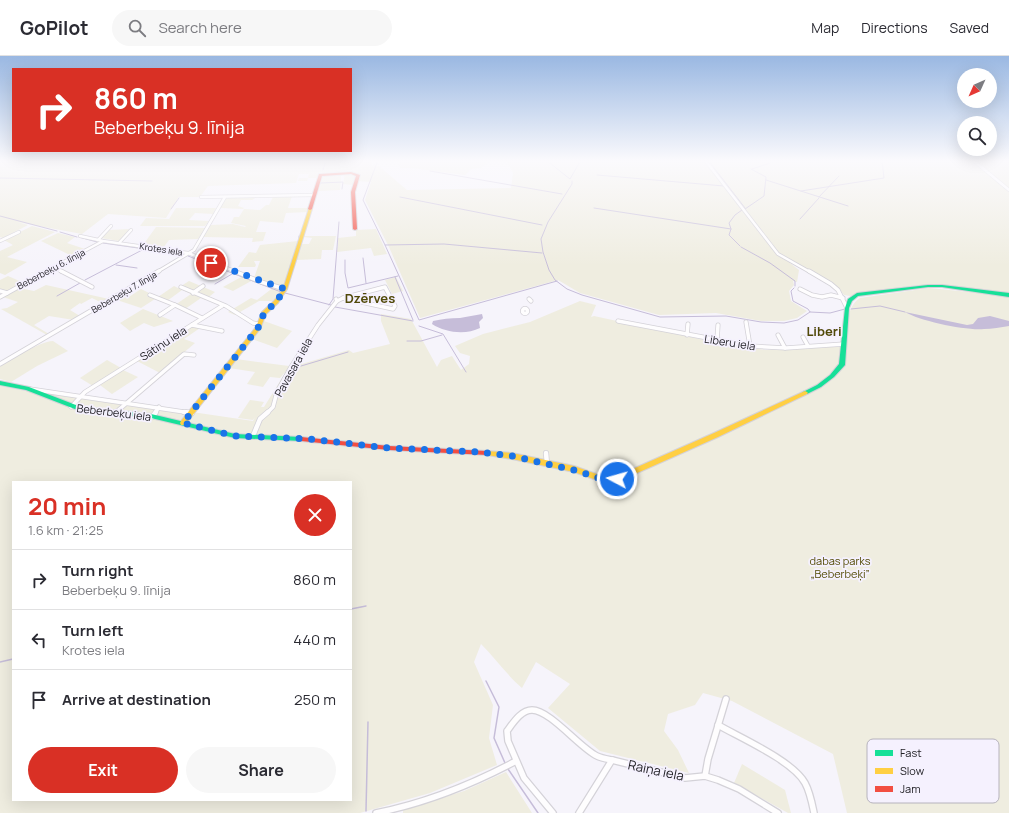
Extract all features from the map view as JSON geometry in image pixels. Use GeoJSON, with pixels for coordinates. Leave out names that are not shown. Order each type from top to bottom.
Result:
{"type":"FeatureCollection","features":[{"type":"Feature","properties":{"kind":"street"},"geometry":{"type":"LineString","coordinates":[[201,197],[299,195]]}},
{"type":"Feature","properties":{"kind":"street"},"geometry":{"type":"LineString","coordinates":[[183,423],[259,324],[264,313],[276,302],[285,289],[314,195]]}},
{"type":"Feature","properties":{"kind":"street"},"geometry":{"type":"LineString","coordinates":[[353,195],[354,229]]}},
{"type":"Feature","properties":{"kind":"street"},"geometry":{"type":"LineString","coordinates":[[732,195],[778,254],[831,284],[844,298],[847,308]]}},
{"type":"Feature","properties":{"kind":"street","name":"Beberbeķu 7. līnija"},"geometry":{"type":"LineString","coordinates":[[0,364],[189,254],[194,250],[225,197]]}},
{"type":"Feature","properties":{"kind":"street"},"geometry":{"type":"LineString","coordinates":[[98,240],[111,226]]}},
{"type":"Feature","properties":{"kind":"street"},"geometry":{"type":"LineString","coordinates":[[119,243],[131,230]]}},
{"type":"Feature","properties":{"kind":"street"},"geometry":{"type":"LineString","coordinates":[[0,241],[19,232]]}},
{"type":"Feature","properties":{"kind":"street","name":"Krotes iela"},"geometry":{"type":"LineString","coordinates":[[80,236],[189,254],[285,289]]}},
{"type":"Feature","properties":{"kind":"street","name":"Beberbeķu 6. līnija"},"geometry":{"type":"LineString","coordinates":[[0,297],[103,241]]}},
{"type":"Feature","properties":{"kind":"street"},"geometry":{"type":"LineString","coordinates":[[54,268],[92,287]]}},
{"type":"Feature","properties":{"kind":"street"},"geometry":{"type":"LineString","coordinates":[[193,293],[203,286]]}},
{"type":"Feature","properties":{"kind":"street"},"geometry":{"type":"LineString","coordinates":[[847,308],[850,300],[856,295],[928,286],[942,286],[1009,295]]}},
{"type":"Feature","properties":{"kind":"street"},"geometry":{"type":"LineString","coordinates":[[181,287],[222,306],[226,306],[253,323],[259,324]]}},
{"type":"Feature","properties":{"kind":"street"},"geometry":{"type":"LineString","coordinates":[[385,287],[395,306],[393,309],[339,299],[385,287]]}},
{"type":"Feature","properties":{"kind":"street"},"geometry":{"type":"LineString","coordinates":[[800,289],[812,295],[822,297],[831,295],[844,298]]}},
{"type":"Feature","properties":{"kind":"street"},"geometry":{"type":"LineString","coordinates":[[0,291],[7,293]]}},
{"type":"Feature","properties":{"kind":"street"},"geometry":{"type":"LineString","coordinates":[[150,295],[202,318]]}},
{"type":"Feature","properties":{"kind":"street","name":"Pavasara iela"},"geometry":{"type":"LineString","coordinates":[[253,436],[260,419],[273,407],[276,392],[291,367],[318,325],[339,299]]}},
{"type":"Feature","properties":{"kind":"street"},"geometry":{"type":"LineString","coordinates":[[160,315],[174,306]]}},
{"type":"Feature","properties":{"kind":"street","name":"Sātiņu iela"},"geometry":{"type":"LineString","coordinates":[[71,407],[85,392],[222,306]]}},
{"type":"Feature","properties":{"kind":"street","name":"Beberbeķu iela"},"geometry":{"type":"LineString","coordinates":[[0,383],[27,388],[71,407],[152,417],[235,436],[310,439],[388,448],[480,452],[512,456],[574,470],[602,479],[617,479],[716,435],[819,386],[840,369],[842,365],[847,308]]}},
{"type":"Feature","properties":{"kind":"street","name":"Liberu iela"},"geometry":{"type":"LineString","coordinates":[[618,321],[750,346],[784,348],[844,344]]}},
{"type":"Feature","properties":{"kind":"street"},"geometry":{"type":"LineString","coordinates":[[746,322],[750,346]]}},
{"type":"Feature","properties":{"kind":"street"},"geometry":{"type":"LineString","coordinates":[[687,334],[688,324]]}},
{"type":"Feature","properties":{"kind":"street"},"geometry":{"type":"LineString","coordinates":[[192,325],[222,331]]}},
{"type":"Feature","properties":{"kind":"street"},"geometry":{"type":"LineString","coordinates":[[717,340],[718,326]]}},
{"type":"Feature","properties":{"kind":"street"},"geometry":{"type":"LineString","coordinates":[[778,335],[784,348]]}},
{"type":"Feature","properties":{"kind":"street"},"geometry":{"type":"LineString","coordinates":[[803,337],[808,346]]}},
{"type":"Feature","properties":{"kind":"street"},"geometry":{"type":"LineString","coordinates":[[115,413],[184,354],[194,355]]}},
{"type":"Feature","properties":{"kind":"street"},"geometry":{"type":"LineString","coordinates":[[27,388],[192,412]]}},
{"type":"Feature","properties":{"kind":"street"},"geometry":{"type":"LineString","coordinates":[[152,417],[159,408]]}},
{"type":"Feature","properties":{"kind":"street"},"geometry":{"type":"LineString","coordinates":[[546,453],[547,464]]}},
{"type":"Feature","properties":{"kind":"street"},"geometry":{"type":"LineString","coordinates":[[705,776],[708,759],[726,699]]}},
{"type":"Feature","properties":{"kind":"street","name":"Raiņa iela"},"geometry":{"type":"LineString","coordinates":[[516,761],[508,741],[507,731],[522,713],[536,709],[597,756],[685,778],[705,776],[739,789],[778,813]]}},
{"type":"Feature","properties":{"kind":"street"},"geometry":{"type":"LineString","coordinates":[[718,725],[793,768],[804,780],[809,791],[814,813]]}},
{"type":"Feature","properties":{"kind":"street"},"geometry":{"type":"LineString","coordinates":[[579,813],[612,760]]}},
{"type":"Feature","properties":{"kind":"street"},"geometry":{"type":"LineString","coordinates":[[376,813],[424,802],[463,788],[516,761],[529,785],[553,813]]}},
{"type":"Feature","properties":{"kind":"green space"},"geometry":{"type":"Polygon","coordinates":[[[0,195],[201,195],[200,197],[179,197],[166,218],[108,214],[82,234],[17,222],[28,225],[3,238],[0,237],[0,195]]]}},
{"type":"Feature","properties":{"kind":"green space"},"geometry":{"type":"Polygon","coordinates":[[[367,195],[1009,195],[1009,294],[941,285],[919,285],[865,292],[850,296],[844,295],[828,280],[793,262],[790,263],[799,270],[797,282],[793,281],[794,285],[789,291],[791,301],[807,311],[797,318],[784,321],[761,321],[716,313],[659,315],[580,293],[558,280],[420,318],[389,247],[365,200],[367,195]]]}},
{"type":"Feature","properties":{"kind":"green space"},"geometry":{"type":"Polygon","coordinates":[[[292,196],[288,208],[309,208],[308,212],[286,213],[283,223],[260,221],[256,232],[266,232],[263,241],[252,242],[253,238],[203,237],[211,225],[233,224],[245,227],[246,226],[231,223],[234,217],[239,217],[244,209],[260,210],[266,205],[269,205],[273,197],[292,196]]]}},
{"type":"Feature","properties":{"kind":"green space"},"geometry":{"type":"Polygon","coordinates":[[[257,197],[252,200],[241,200],[238,206],[244,208],[243,209],[220,208],[225,199],[228,198],[257,197]]]}},
{"type":"Feature","properties":{"kind":"green space"},"geometry":{"type":"Polygon","coordinates":[[[176,208],[216,208],[213,214],[195,213],[189,220],[209,221],[205,226],[140,226],[146,218],[169,219],[176,208]]]}},
{"type":"Feature","properties":{"kind":"green space"},"geometry":{"type":"Polygon","coordinates":[[[32,226],[55,232],[7,257],[27,262],[5,275],[0,273],[0,251],[13,245],[4,240],[32,226]]]}},
{"type":"Feature","properties":{"kind":"green space"},"geometry":{"type":"Polygon","coordinates":[[[156,227],[206,228],[198,239],[169,240],[163,248],[143,245],[156,227]]]}},
{"type":"Feature","properties":{"kind":"green space"},"geometry":{"type":"Polygon","coordinates":[[[131,229],[119,241],[101,238],[109,230],[131,229]]]}},
{"type":"Feature","properties":{"kind":"green space"},"geometry":{"type":"Polygon","coordinates":[[[376,229],[387,254],[374,256],[371,248],[337,252],[338,238],[356,236],[356,230],[376,229]]]}},
{"type":"Feature","properties":{"kind":"green space"},"geometry":{"type":"Polygon","coordinates":[[[58,233],[75,237],[67,243],[85,249],[72,256],[41,241],[58,233]]]}},
{"type":"Feature","properties":{"kind":"green space"},"geometry":{"type":"Polygon","coordinates":[[[304,236],[336,236],[333,250],[322,250],[321,259],[296,260],[301,244],[309,244],[312,238],[304,236]]]}},
{"type":"Feature","properties":{"kind":"green space"},"geometry":{"type":"Polygon","coordinates":[[[298,241],[283,288],[254,278],[260,261],[254,261],[256,265],[255,267],[238,267],[249,252],[256,253],[260,245],[298,241]]]}},
{"type":"Feature","properties":{"kind":"green space"},"geometry":{"type":"Polygon","coordinates":[[[8,276],[24,283],[6,292],[0,290],[0,280],[8,276]]]}},
{"type":"Feature","properties":{"kind":"green space"},"geometry":{"type":"Polygon","coordinates":[[[243,276],[253,280],[233,291],[223,287],[243,276]]]}},
{"type":"Feature","properties":{"kind":"green space"},"geometry":{"type":"Polygon","coordinates":[[[396,277],[403,291],[392,294],[385,280],[396,277]]]}},
{"type":"Feature","properties":{"kind":"green space"},"geometry":{"type":"Polygon","coordinates":[[[189,281],[215,292],[205,300],[201,298],[185,309],[175,305],[191,294],[182,290],[167,301],[158,297],[174,286],[178,288],[189,281]]]}},
{"type":"Feature","properties":{"kind":"green space"},"geometry":{"type":"Polygon","coordinates":[[[46,285],[109,299],[102,303],[92,298],[81,304],[80,303],[70,310],[80,316],[74,320],[49,316],[34,325],[49,334],[47,335],[1,309],[7,308],[18,302],[3,297],[19,288],[34,291],[46,285]]]}},
{"type":"Feature","properties":{"kind":"green space"},"geometry":{"type":"Polygon","coordinates":[[[274,287],[281,290],[273,301],[259,301],[235,315],[228,312],[251,298],[257,300],[274,287]]]}},
{"type":"Feature","properties":{"kind":"green space","name":"dabas parks „Beberbeķi”"},"geometry":{"type":"Polygon","coordinates":[[[929,288],[1009,296],[1009,813],[847,813],[833,754],[732,701],[703,693],[695,705],[668,714],[664,731],[678,750],[689,773],[600,751],[548,708],[570,684],[536,662],[522,688],[511,678],[481,644],[474,662],[493,705],[489,738],[497,765],[430,793],[360,813],[0,813],[0,386],[32,392],[43,390],[253,421],[255,417],[253,420],[238,418],[250,400],[264,402],[261,407],[264,407],[287,370],[280,378],[270,377],[263,387],[247,384],[255,372],[229,368],[236,359],[289,366],[288,368],[349,350],[353,353],[390,344],[381,321],[381,314],[411,319],[437,367],[441,360],[452,356],[461,370],[469,364],[470,356],[460,353],[455,346],[483,334],[530,322],[580,301],[596,305],[591,317],[594,316],[709,341],[766,350],[836,345],[838,347],[847,345],[848,319],[855,302],[860,298],[929,288]]]}},
{"type":"Feature","properties":{"kind":"green space"},"geometry":{"type":"Polygon","coordinates":[[[141,289],[149,293],[147,296],[155,299],[141,308],[114,299],[124,293],[129,297],[141,289]]]}},
{"type":"Feature","properties":{"kind":"green space"},"geometry":{"type":"Polygon","coordinates":[[[143,309],[173,321],[154,327],[144,323],[130,331],[120,323],[143,309]]]}},
{"type":"Feature","properties":{"kind":"green space"},"geometry":{"type":"Polygon","coordinates":[[[264,321],[292,331],[277,348],[252,339],[264,321]]]}},
{"type":"Feature","properties":{"kind":"green space"},"geometry":{"type":"Polygon","coordinates":[[[192,326],[200,328],[184,339],[195,343],[160,373],[137,361],[192,326]]]}},
{"type":"Feature","properties":{"kind":"green space"},"geometry":{"type":"Polygon","coordinates":[[[53,341],[68,351],[37,366],[11,382],[0,379],[0,366],[40,344],[53,341]]]}},
{"type":"Feature","properties":{"kind":"green space"},"geometry":{"type":"Polygon","coordinates":[[[107,360],[121,368],[93,386],[80,378],[107,360]]]}},
{"type":"Feature","properties":{"kind":"green space"},"geometry":{"type":"Polygon","coordinates":[[[123,370],[138,377],[112,394],[100,385],[123,370]]]}},
{"type":"Feature","properties":{"kind":"green space"},"geometry":{"type":"Polygon","coordinates":[[[742,764],[785,790],[791,813],[788,813],[734,783],[742,764]]]}},
{"type":"Feature","properties":{"kind":"green space"},"geometry":{"type":"Polygon","coordinates":[[[506,772],[532,813],[403,813],[403,810],[464,791],[506,772]]]}},
{"type":"Feature","properties":{"kind":"shaded area"},"geometry":{"type":"Polygon","coordinates":[[[905,312],[967,325],[973,324],[978,318],[990,316],[1009,321],[1009,326],[987,329],[955,327],[921,319],[905,312]]]}},
{"type":"Feature","properties":{"kind":"shaded area"},"geometry":{"type":"Polygon","coordinates":[[[482,314],[483,318],[479,322],[480,328],[469,332],[450,331],[432,324],[433,321],[436,320],[482,314]]]}},
{"type":"Feature","properties":{"kind":"waterway"},"geometry":{"type":"LineString","coordinates":[[365,195],[363,200],[385,245]]}},
{"type":"Feature","properties":{"kind":"waterway"},"geometry":{"type":"LineString","coordinates":[[557,281],[549,270],[543,252],[541,239],[548,222],[565,195]]}},
{"type":"Feature","properties":{"kind":"waterway"},"geometry":{"type":"LineString","coordinates":[[735,195],[745,208]]}},
{"type":"Feature","properties":{"kind":"waterway"},"geometry":{"type":"LineString","coordinates":[[745,209],[764,195]]}},
{"type":"Feature","properties":{"kind":"waterway"},"geometry":{"type":"LineString","coordinates":[[814,195],[819,197]]}},
{"type":"Feature","properties":{"kind":"waterway"},"geometry":{"type":"LineString","coordinates":[[400,197],[542,225]]}},
{"type":"Feature","properties":{"kind":"waterway"},"geometry":{"type":"LineString","coordinates":[[819,197],[848,206]]}},
{"type":"Feature","properties":{"kind":"waterway"},"geometry":{"type":"LineString","coordinates":[[171,209],[179,198]]}},
{"type":"Feature","properties":{"kind":"waterway"},"geometry":{"type":"LineString","coordinates":[[800,219],[819,198]]}},
{"type":"Feature","properties":{"kind":"waterway"},"geometry":{"type":"LineString","coordinates":[[594,208],[731,229]]}},
{"type":"Feature","properties":{"kind":"waterway"},"geometry":{"type":"LineString","coordinates":[[731,229],[729,223],[735,215],[742,210]]}},
{"type":"Feature","properties":{"kind":"waterway"},"geometry":{"type":"LineString","coordinates":[[0,216],[57,231]]}},
{"type":"Feature","properties":{"kind":"waterway"},"geometry":{"type":"LineString","coordinates":[[329,305],[333,299],[339,222]]}},
{"type":"Feature","properties":{"kind":"waterway"},"geometry":{"type":"LineString","coordinates":[[731,229],[729,235],[740,246]]}},
{"type":"Feature","properties":{"kind":"waterway"},"geometry":{"type":"LineString","coordinates":[[60,232],[77,237]]}},
{"type":"Feature","properties":{"kind":"waterway"},"geometry":{"type":"LineString","coordinates":[[79,237],[97,242]]}},
{"type":"Feature","properties":{"kind":"waterway"},"geometry":{"type":"LineString","coordinates":[[103,243],[152,250]]}},
{"type":"Feature","properties":{"kind":"waterway"},"geometry":{"type":"LineString","coordinates":[[385,245],[444,244],[542,253]]}},
{"type":"Feature","properties":{"kind":"waterway"},"geometry":{"type":"LineString","coordinates":[[385,245],[419,320],[557,281]]}},
{"type":"Feature","properties":{"kind":"waterway"},"geometry":{"type":"LineString","coordinates":[[741,247],[770,263],[795,281],[795,286]]}},
{"type":"Feature","properties":{"kind":"waterway"},"geometry":{"type":"LineString","coordinates":[[85,280],[144,249]]}},
{"type":"Feature","properties":{"kind":"waterway"},"geometry":{"type":"LineString","coordinates":[[156,250],[183,255]]}},
{"type":"Feature","properties":{"kind":"waterway"},"geometry":{"type":"LineString","coordinates":[[188,256],[281,292]]}},
{"type":"Feature","properties":{"kind":"waterway"},"geometry":{"type":"LineString","coordinates":[[363,258],[366,283]]}},
{"type":"Feature","properties":{"kind":"waterway"},"geometry":{"type":"LineString","coordinates":[[345,260],[345,273],[348,288],[398,276]]}},
{"type":"Feature","properties":{"kind":"waterway"},"geometry":{"type":"LineString","coordinates":[[116,265],[137,268]]}},
{"type":"Feature","properties":{"kind":"waterway"},"geometry":{"type":"LineString","coordinates":[[215,284],[232,274]]}},
{"type":"Feature","properties":{"kind":"waterway"},"geometry":{"type":"LineString","coordinates":[[395,277],[413,320]]}},
{"type":"Feature","properties":{"kind":"waterway"},"geometry":{"type":"LineString","coordinates":[[557,281],[567,289],[582,295],[660,317],[726,316],[761,322],[784,323],[798,320],[810,312]]}},
{"type":"Feature","properties":{"kind":"waterway"},"geometry":{"type":"LineString","coordinates":[[57,296],[80,283]]}},
{"type":"Feature","properties":{"kind":"waterway"},"geometry":{"type":"LineString","coordinates":[[794,288],[791,291],[793,301],[808,309],[810,312]]}},
{"type":"Feature","properties":{"kind":"waterway"},"geometry":{"type":"LineString","coordinates":[[285,293],[329,305]]}},
{"type":"Feature","properties":{"kind":"waterway"},"geometry":{"type":"LineString","coordinates":[[851,309],[880,306],[905,312]]}},
{"type":"Feature","properties":{"kind":"waterway"},"geometry":{"type":"LineString","coordinates":[[335,307],[413,321]]}},
{"type":"Feature","properties":{"kind":"waterway"},"geometry":{"type":"LineString","coordinates":[[810,312],[830,313],[845,309]]}},
{"type":"Feature","properties":{"kind":"waterway"},"geometry":{"type":"LineString","coordinates":[[419,326],[443,334],[466,372]]}},
{"type":"Feature","properties":{"kind":"waterway"},"geometry":{"type":"LineString","coordinates":[[407,341],[421,341],[442,335]]}},
{"type":"Feature","properties":{"kind":"waterway"},"geometry":{"type":"LineString","coordinates":[[291,369],[348,352]]}},
{"type":"Feature","properties":{"kind":"waterway"},"geometry":{"type":"LineString","coordinates":[[280,394],[281,388]]}},
{"type":"Feature","properties":{"kind":"waterway"},"geometry":{"type":"LineString","coordinates":[[352,609],[366,606]]}},
{"type":"Feature","properties":{"kind":"waterway"},"geometry":{"type":"LineString","coordinates":[[0,662],[12,659]]}},
{"type":"Feature","properties":{"kind":"waterway"},"geometry":{"type":"LineString","coordinates":[[486,681],[499,707],[494,738],[505,763]]}},
{"type":"Feature","properties":{"kind":"waterway"},"geometry":{"type":"LineString","coordinates":[[366,811],[368,722]]}},
{"type":"Feature","properties":{"kind":"waterway"},"geometry":{"type":"LineString","coordinates":[[508,769],[538,813]]}},
{"type":"Feature","properties":{"kind":"traffic: fast"},"geometry":{"type":"LineString","coordinates":[[805,393],[819,386],[832,376],[842,365],[847,308],[850,300],[857,295],[928,286],[942,286],[1009,295]]}},
{"type":"Feature","properties":{"kind":"traffic: fast"},"geometry":{"type":"LineString","coordinates":[[0,383],[27,388],[80,409],[151,416],[235,436],[301,439]]}},
{"type":"Feature","properties":{"kind":"traffic: slow"},"geometry":{"type":"LineString","coordinates":[[183,423],[258,328],[264,313],[276,302],[285,289],[310,209]]}},
{"type":"Feature","properties":{"kind":"traffic: slow"},"geometry":{"type":"LineString","coordinates":[[487,453],[512,456],[574,469],[602,479],[617,479],[805,393]]}},
{"type":"Feature","properties":{"kind":"traffic: jam"},"geometry":{"type":"LineString","coordinates":[[310,209],[314,195]]}},
{"type":"Feature","properties":{"kind":"traffic: jam"},"geometry":{"type":"LineString","coordinates":[[353,195],[355,229]]}},
{"type":"Feature","properties":{"kind":"traffic: jam"},"geometry":{"type":"LineString","coordinates":[[301,439],[389,448],[487,453]]}},
{"type":"Feature","properties":{"kind":"district","name":"Dzērves"},"geometry":{"type":"Point","coordinates":[370,298]}},
{"type":"Feature","properties":{"kind":"district","name":"Liberi"},"geometry":{"type":"Point","coordinates":[824,331]}},
{"type":"Feature","properties":{"kind":"route"},"geometry":{"type":"LineString","coordinates":[[211,263],[278,288],[285,289],[276,302],[264,313],[258,328],[216,379],[201,402],[183,423],[235,436],[310,439],[388,448],[480,452],[512,456],[574,470],[602,479],[617,479]]}}]}
